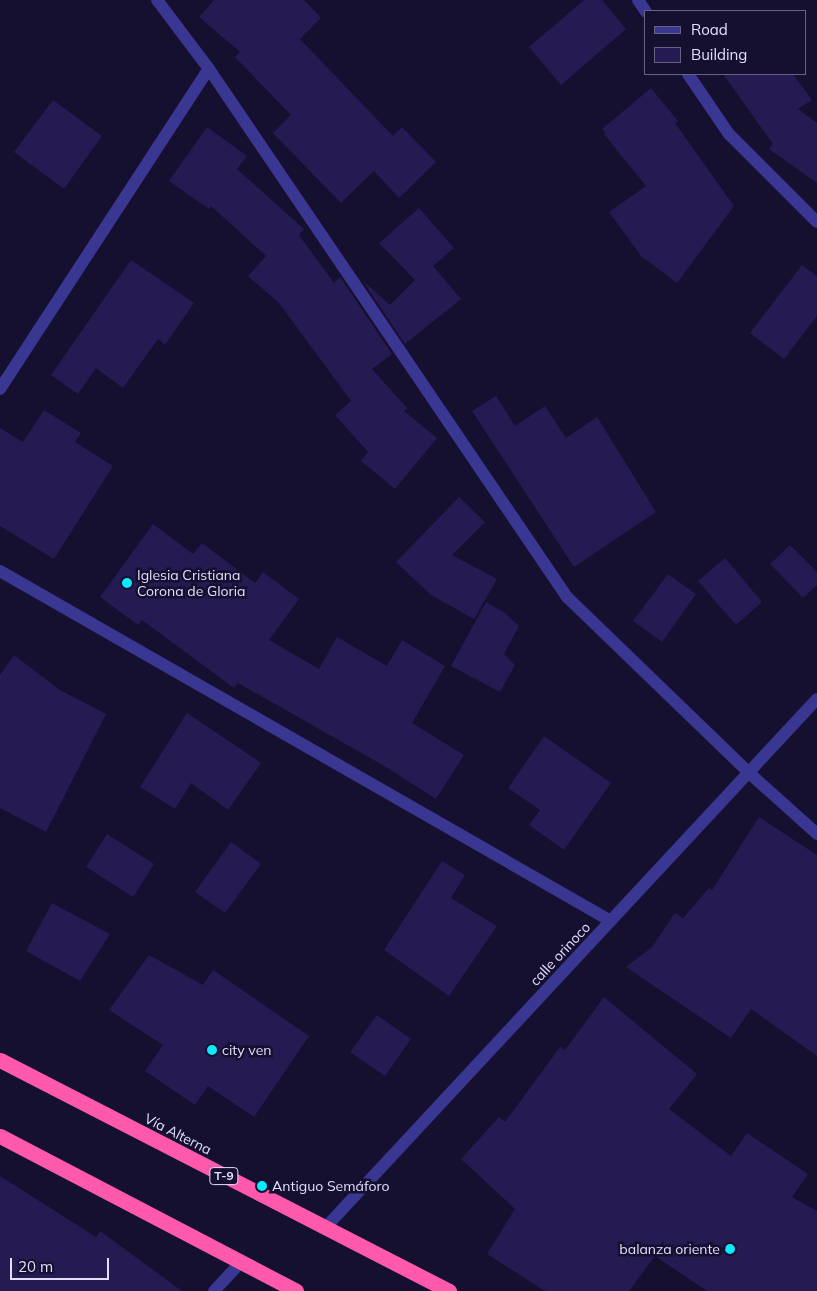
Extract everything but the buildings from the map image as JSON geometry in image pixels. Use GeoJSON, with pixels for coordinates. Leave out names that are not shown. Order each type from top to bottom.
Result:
{"type":"FeatureCollection","features":[{"type":"Feature","properties":{"kind":"highway","name":"Vía Alterna"},"geometry":{"type":"LineString","coordinates":[[0,1060],[449,1291]]}},
{"type":"Feature","properties":{"kind":"highway"},"geometry":{"type":"LineString","coordinates":[[0,1136],[296,1291]]}},
{"type":"Feature","properties":{"kind":"street"},"geometry":{"type":"LineString","coordinates":[[157,0],[209,69],[567,597],[748,772],[817,834]]}},
{"type":"Feature","properties":{"kind":"street"},"geometry":{"type":"LineString","coordinates":[[0,389],[209,69]]}},
{"type":"Feature","properties":{"kind":"street"},"geometry":{"type":"LineString","coordinates":[[689,75],[729,134],[817,222]]}},
{"type":"Feature","properties":{"kind":"street"},"geometry":{"type":"LineString","coordinates":[[0,571],[612,921]]}},
{"type":"Feature","properties":{"kind":"street","name":"calle orinoco"},"geometry":{"type":"LineString","coordinates":[[325,1228],[817,699]]}},
{"type":"Feature","properties":{"kind":"street"},"geometry":{"type":"LineString","coordinates":[[214,1291],[241,1262]]}},
{"type":"Feature","properties":{"kind":"place","name":"Iglesia Cristiana Corona de Gloria"},"geometry":{"type":"Point","coordinates":[127,583]}},
{"type":"Feature","properties":{"kind":"place","name":"city ven"},"geometry":{"type":"Point","coordinates":[212,1050]}},
{"type":"Feature","properties":{"kind":"place","name":"Antiguo Semáforo"},"geometry":{"type":"Point","coordinates":[262,1186]}},
{"type":"Feature","properties":{"kind":"place","name":"balanza oriente"},"geometry":{"type":"Point","coordinates":[730,1249]}}]}
